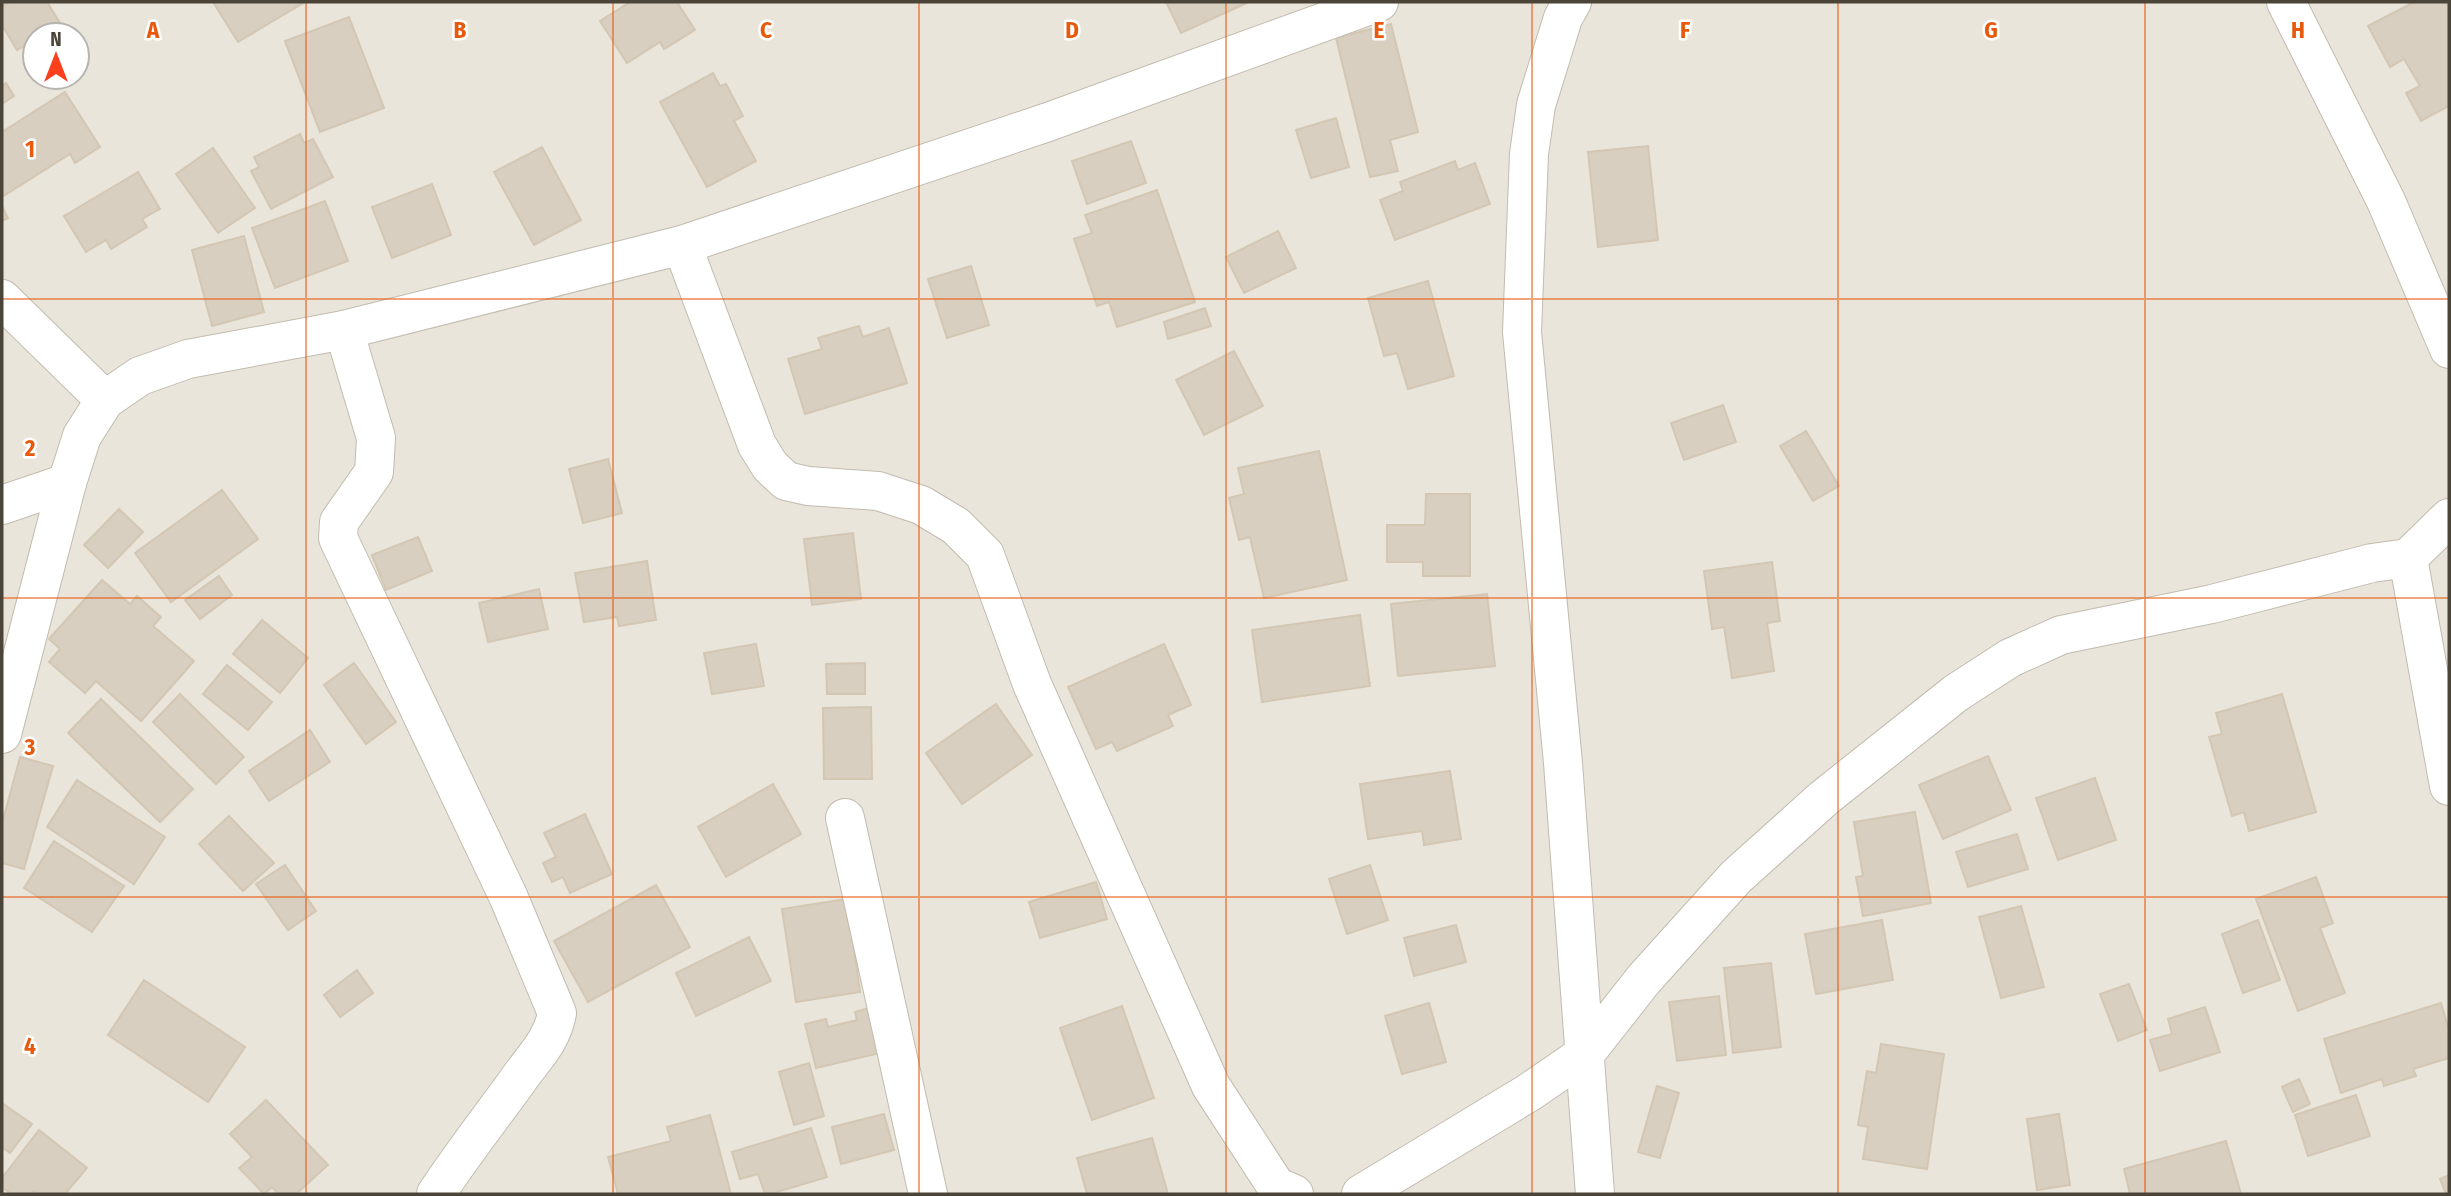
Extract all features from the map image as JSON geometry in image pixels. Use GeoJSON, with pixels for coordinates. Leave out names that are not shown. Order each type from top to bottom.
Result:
{"type":"FeatureCollection","features":[{"type":"Feature","properties":{"kind":"street"},"geometry":{"type":"LineString","coordinates":[[2,734],[67,483],[82,436],[105,400],[140,376],[188,359],[344,330],[682,245],[1048,122],[1379,2]]}},
{"type":"Feature","properties":{"kind":"street"},"geometry":{"type":"LineString","coordinates":[[1572,2],[1559,29],[1536,105],[1529,155],[1522,332],[1563,763],[1595,1194]]}},
{"type":"Feature","properties":{"kind":"street"},"geometry":{"type":"LineString","coordinates":[[2286,2],[2386,201],[2449,349]]}},
{"type":"Feature","properties":{"kind":"street"},"geometry":{"type":"LineString","coordinates":[[682,245],[757,445],[770,466],[786,481],[808,486],[878,491],[921,505],[956,526],[985,555],[1032,684],[1211,1086],[1276,1186],[1294,1194]]}},
{"type":"Feature","properties":{"kind":"street"},"geometry":{"type":"LineString","coordinates":[[2,299],[105,400]]}},
{"type":"Feature","properties":{"kind":"street"},"geometry":{"type":"LineString","coordinates":[[344,330],[376,438],[374,471],[339,522],[338,538],[509,898],[557,1013],[553,1033],[544,1047],[436,1194]]}},
{"type":"Feature","properties":{"kind":"street"},"geometry":{"type":"LineString","coordinates":[[2,505],[67,483]]}},
{"type":"Feature","properties":{"kind":"street"},"geometry":{"type":"LineString","coordinates":[[1361,1194],[1528,1093],[1585,1054],[1644,979],[1736,877],[1824,798],[1956,693],[2010,658],[2061,635],[2212,604],[2372,563],[2407,558],[2449,518]]}},
{"type":"Feature","properties":{"kind":"street"},"geometry":{"type":"LineString","coordinates":[[2407,558],[2449,786]]}},
{"type":"Feature","properties":{"kind":"street"},"geometry":{"type":"LineString","coordinates":[[845,818],[928,1194]]}},
{"type":"Feature","properties":{"kind":"shaded area"},"geometry":{"type":"Polygon","coordinates":[[[2,2],[2449,2],[2449,1194],[2,1194],[2,2]]]}},
{"type":"Feature","properties":{"kind":"building"},"geometry":{"type":"Polygon","coordinates":[[[9,2],[47,2],[59,21],[21,21],[21,48],[17,50],[2,25],[2,6],[9,2]]]}},
{"type":"Feature","properties":{"kind":"building"},"geometry":{"type":"Polygon","coordinates":[[[213,2],[305,2],[238,42],[213,2]]]}},
{"type":"Feature","properties":{"kind":"building"},"geometry":{"type":"Polygon","coordinates":[[[630,2],[677,2],[695,30],[664,49],[660,42],[627,63],[600,21],[630,2]]]}},
{"type":"Feature","properties":{"kind":"building"},"geometry":{"type":"Polygon","coordinates":[[[1166,2],[1249,2],[1181,33],[1166,2]]]}},
{"type":"Feature","properties":{"kind":"building"},"geometry":{"type":"Polygon","coordinates":[[[2414,2],[2447,2],[2449,6],[2449,106],[2421,121],[2406,93],[2420,86],[2404,59],[2390,67],[2368,26],[2414,2]]]}},
{"type":"Feature","properties":{"kind":"building"},"geometry":{"type":"Polygon","coordinates":[[[349,17],[384,108],[320,132],[285,41],[349,17]]]}},
{"type":"Feature","properties":{"kind":"building"},"geometry":{"type":"Polygon","coordinates":[[[1391,24],[1418,132],[1390,140],[1398,171],[1370,177],[1336,38],[1391,24]]]}},
{"type":"Feature","properties":{"kind":"building"},"geometry":{"type":"Polygon","coordinates":[[[713,73],[720,86],[726,84],[743,116],[734,121],[756,161],[707,187],[660,102],[713,73]]]}},
{"type":"Feature","properties":{"kind":"building"},"geometry":{"type":"Polygon","coordinates":[[[6,83],[14,96],[2,104],[2,86],[6,83]]]}},
{"type":"Feature","properties":{"kind":"building"},"geometry":{"type":"Polygon","coordinates":[[[65,92],[100,147],[75,163],[70,154],[2,197],[2,132],[65,92]]]}},
{"type":"Feature","properties":{"kind":"building"},"geometry":{"type":"Polygon","coordinates":[[[1336,118],[1349,167],[1311,178],[1296,130],[1336,118]]]}},
{"type":"Feature","properties":{"kind":"building"},"geometry":{"type":"Polygon","coordinates":[[[300,134],[304,143],[313,139],[333,177],[271,209],[251,171],[259,167],[254,157],[300,134]]]}},
{"type":"Feature","properties":{"kind":"building"},"geometry":{"type":"Polygon","coordinates":[[[1131,141],[1146,183],[1087,204],[1072,161],[1131,141]]]}},
{"type":"Feature","properties":{"kind":"building"},"geometry":{"type":"Polygon","coordinates":[[[1648,146],[1658,240],[1598,247],[1588,152],[1648,146]]]}},
{"type":"Feature","properties":{"kind":"building"},"geometry":{"type":"Polygon","coordinates":[[[542,147],[581,220],[534,245],[494,172],[542,147]]]}},
{"type":"Feature","properties":{"kind":"building"},"geometry":{"type":"Polygon","coordinates":[[[213,148],[255,208],[218,233],[176,174],[213,148]]]}},
{"type":"Feature","properties":{"kind":"building"},"geometry":{"type":"Polygon","coordinates":[[[1455,161],[1458,170],[1475,163],[1490,204],[1395,240],[1380,200],[1403,191],[1400,182],[1455,161]]]}},
{"type":"Feature","properties":{"kind":"building"},"geometry":{"type":"Polygon","coordinates":[[[138,172],[160,209],[142,219],[147,227],[111,249],[106,240],[86,252],[64,216],[138,172]]]}},
{"type":"Feature","properties":{"kind":"building"},"geometry":{"type":"Polygon","coordinates":[[[432,184],[451,235],[392,258],[372,207],[432,184]]]}},
{"type":"Feature","properties":{"kind":"building"},"geometry":{"type":"Polygon","coordinates":[[[1157,190],[1195,302],[1117,327],[1109,302],[1097,306],[1074,239],[1092,233],[1085,215],[1157,190]]]}},
{"type":"Feature","properties":{"kind":"building"},"geometry":{"type":"Polygon","coordinates":[[[325,201],[348,261],[275,288],[252,228],[325,201]]]}},
{"type":"Feature","properties":{"kind":"building"},"geometry":{"type":"Polygon","coordinates":[[[2,206],[8,218],[2,221],[2,206]]]}},
{"type":"Feature","properties":{"kind":"building"},"geometry":{"type":"Polygon","coordinates":[[[1278,231],[1296,268],[1244,293],[1226,257],[1278,231]]]}},
{"type":"Feature","properties":{"kind":"building"},"geometry":{"type":"Polygon","coordinates":[[[244,236],[264,312],[212,326],[192,250],[244,236]]]}},
{"type":"Feature","properties":{"kind":"building"},"geometry":{"type":"Polygon","coordinates":[[[971,266],[989,325],[947,338],[928,279],[971,266]]]}},
{"type":"Feature","properties":{"kind":"building"},"geometry":{"type":"Polygon","coordinates":[[[1428,281],[1454,376],[1408,389],[1397,353],[1384,356],[1368,298],[1428,281]]]}},
{"type":"Feature","properties":{"kind":"building"},"geometry":{"type":"Polygon","coordinates":[[[1205,308],[1211,326],[1168,339],[1164,322],[1205,308]]]}},
{"type":"Feature","properties":{"kind":"building"},"geometry":{"type":"Polygon","coordinates":[[[859,326],[863,337],[889,328],[907,383],[805,414],[788,359],[822,349],[818,338],[859,326]]]}},
{"type":"Feature","properties":{"kind":"building"},"geometry":{"type":"Polygon","coordinates":[[[1234,351],[1263,406],[1204,435],[1176,380],[1234,351]]]}},
{"type":"Feature","properties":{"kind":"building"},"geometry":{"type":"Polygon","coordinates":[[[1723,405],[1736,442],[1684,460],[1671,423],[1723,405]]]}},
{"type":"Feature","properties":{"kind":"building"},"geometry":{"type":"Polygon","coordinates":[[[1806,431],[1839,486],[1813,501],[1780,446],[1806,431]]]}},
{"type":"Feature","properties":{"kind":"building"},"geometry":{"type":"Polygon","coordinates":[[[1319,451],[1347,580],[1264,598],[1250,537],[1239,540],[1229,498],[1244,494],[1238,468],[1319,451]]]}},
{"type":"Feature","properties":{"kind":"building"},"geometry":{"type":"Polygon","coordinates":[[[608,459],[622,513],[583,523],[569,469],[608,459]]]}},
{"type":"Feature","properties":{"kind":"building"},"geometry":{"type":"Polygon","coordinates":[[[222,490],[258,539],[171,602],[135,553],[222,490]]]}},
{"type":"Feature","properties":{"kind":"building"},"geometry":{"type":"Polygon","coordinates":[[[1426,494],[1470,494],[1470,576],[1423,576],[1423,562],[1387,562],[1387,525],[1425,525],[1426,494]]]}},
{"type":"Feature","properties":{"kind":"building"},"geometry":{"type":"Polygon","coordinates":[[[119,509],[143,532],[108,568],[84,545],[119,509]]]}},
{"type":"Feature","properties":{"kind":"building"},"geometry":{"type":"Polygon","coordinates":[[[853,533],[861,599],[812,605],[804,539],[853,533]]]}},
{"type":"Feature","properties":{"kind":"building"},"geometry":{"type":"Polygon","coordinates":[[[418,537],[432,571],[386,590],[372,555],[418,537]]]}},
{"type":"Feature","properties":{"kind":"building"},"geometry":{"type":"Polygon","coordinates":[[[647,561],[656,620],[619,626],[617,617],[584,622],[575,573],[647,561]]]}},
{"type":"Feature","properties":{"kind":"building"},"geometry":{"type":"Polygon","coordinates":[[[1772,562],[1780,621],[1767,623],[1774,671],[1732,678],[1724,627],[1712,629],[1704,571],[1772,562]]]}},
{"type":"Feature","properties":{"kind":"building"},"geometry":{"type":"Polygon","coordinates":[[[219,576],[232,595],[200,619],[185,600],[219,576]]]}},
{"type":"Feature","properties":{"kind":"building"},"geometry":{"type":"Polygon","coordinates":[[[102,580],[130,604],[137,596],[161,617],[153,626],[194,661],[141,721],[96,681],[85,693],[49,662],[60,649],[49,639],[102,580]]]}},
{"type":"Feature","properties":{"kind":"building"},"geometry":{"type":"Polygon","coordinates":[[[539,589],[548,629],[488,642],[479,603],[539,589]]]}},
{"type":"Feature","properties":{"kind":"building"},"geometry":{"type":"Polygon","coordinates":[[[1487,594],[1495,666],[1398,676],[1391,604],[1487,594]]]}},
{"type":"Feature","properties":{"kind":"building"},"geometry":{"type":"Polygon","coordinates":[[[1360,615],[1370,686],[1262,702],[1252,630],[1360,615]]]}},
{"type":"Feature","properties":{"kind":"building"},"geometry":{"type":"Polygon","coordinates":[[[262,620],[308,658],[280,693],[233,654],[262,620]]]}},
{"type":"Feature","properties":{"kind":"building"},"geometry":{"type":"Polygon","coordinates":[[[756,644],[764,686],[712,694],[704,653],[756,644]]]}},
{"type":"Feature","properties":{"kind":"building"},"geometry":{"type":"Polygon","coordinates":[[[1164,644],[1191,705],[1168,715],[1173,726],[1117,751],[1112,742],[1096,749],[1068,687],[1164,644]]]}},
{"type":"Feature","properties":{"kind":"building"},"geometry":{"type":"Polygon","coordinates":[[[354,663],[396,722],[366,744],[324,685],[354,663]]]}},
{"type":"Feature","properties":{"kind":"building"},"geometry":{"type":"Polygon","coordinates":[[[865,663],[865,694],[827,694],[826,664],[865,663]]]}},
{"type":"Feature","properties":{"kind":"building"},"geometry":{"type":"Polygon","coordinates":[[[227,665],[272,702],[248,730],[203,694],[227,665]]]}},
{"type":"Feature","properties":{"kind":"building"},"geometry":{"type":"Polygon","coordinates":[[[180,694],[244,757],[216,784],[153,722],[180,694]]]}},
{"type":"Feature","properties":{"kind":"building"},"geometry":{"type":"Polygon","coordinates":[[[2282,694],[2316,812],[2249,831],[2244,812],[2232,816],[2209,737],[2222,734],[2216,713],[2282,694]]]}},
{"type":"Feature","properties":{"kind":"building"},"geometry":{"type":"Polygon","coordinates":[[[101,699],[193,789],[160,822],[68,733],[101,699]]]}},
{"type":"Feature","properties":{"kind":"building"},"geometry":{"type":"Polygon","coordinates":[[[996,704],[1032,755],[962,804],[926,753],[996,704]]]}},
{"type":"Feature","properties":{"kind":"building"},"geometry":{"type":"Polygon","coordinates":[[[871,707],[872,779],[824,779],[823,708],[871,707]]]}},
{"type":"Feature","properties":{"kind":"building"},"geometry":{"type":"Polygon","coordinates":[[[310,730],[330,762],[269,801],[249,771],[310,730]]]}},
{"type":"Feature","properties":{"kind":"building"},"geometry":{"type":"Polygon","coordinates":[[[1988,756],[2011,810],[1943,839],[1919,785],[1988,756]]]}},
{"type":"Feature","properties":{"kind":"building"},"geometry":{"type":"Polygon","coordinates":[[[20,757],[53,766],[24,869],[2,863],[2,824],[20,757]]]}},
{"type":"Feature","properties":{"kind":"building"},"geometry":{"type":"Polygon","coordinates":[[[1450,771],[1461,839],[1424,845],[1422,831],[1368,839],[1360,784],[1450,771]]]}},
{"type":"Feature","properties":{"kind":"building"},"geometry":{"type":"Polygon","coordinates":[[[2095,778],[2116,840],[2058,860],[2036,798],[2095,778]]]}},
{"type":"Feature","properties":{"kind":"building"},"geometry":{"type":"Polygon","coordinates":[[[77,780],[165,837],[134,884],[47,827],[77,780]]]}},
{"type":"Feature","properties":{"kind":"building"},"geometry":{"type":"Polygon","coordinates":[[[773,784],[801,834],[726,877],[698,827],[773,784]]]}},
{"type":"Feature","properties":{"kind":"building"},"geometry":{"type":"Polygon","coordinates":[[[1915,812],[1931,903],[1863,916],[1856,877],[1863,876],[1854,822],[1915,812]]]}},
{"type":"Feature","properties":{"kind":"building"},"geometry":{"type":"Polygon","coordinates":[[[585,814],[612,874],[570,893],[563,877],[552,882],[543,863],[556,857],[544,833],[585,814]]]}},
{"type":"Feature","properties":{"kind":"building"},"geometry":{"type":"Polygon","coordinates":[[[229,816],[274,863],[243,891],[199,844],[229,816]]]}},
{"type":"Feature","properties":{"kind":"building"},"geometry":{"type":"Polygon","coordinates":[[[2017,834],[2028,869],[1968,887],[1956,852],[2017,834]]]}},
{"type":"Feature","properties":{"kind":"building"},"geometry":{"type":"Polygon","coordinates":[[[54,841],[124,886],[92,932],[24,888],[54,841]]]}},
{"type":"Feature","properties":{"kind":"building"},"geometry":{"type":"Polygon","coordinates":[[[285,865],[316,911],[288,930],[256,884],[285,865]]]}},
{"type":"Feature","properties":{"kind":"building"},"geometry":{"type":"Polygon","coordinates":[[[1370,865],[1388,920],[1347,934],[1329,879],[1370,865]]]}},
{"type":"Feature","properties":{"kind":"building"},"geometry":{"type":"Polygon","coordinates":[[[2316,877],[2333,923],[2320,928],[2345,993],[2298,1011],[2256,899],[2316,877]]]}},
{"type":"Feature","properties":{"kind":"building"},"geometry":{"type":"Polygon","coordinates":[[[1096,882],[1107,919],[1040,938],[1029,902],[1096,882]]]}},
{"type":"Feature","properties":{"kind":"building"},"geometry":{"type":"Polygon","coordinates":[[[656,885],[690,947],[588,1002],[554,941],[656,885]]]}},
{"type":"Feature","properties":{"kind":"building"},"geometry":{"type":"Polygon","coordinates":[[[847,899],[860,992],[796,1002],[782,909],[847,899]]]}},
{"type":"Feature","properties":{"kind":"building"},"geometry":{"type":"Polygon","coordinates":[[[2021,906],[2044,987],[2001,998],[1979,917],[2021,906]]]}},
{"type":"Feature","properties":{"kind":"building"},"geometry":{"type":"Polygon","coordinates":[[[1882,920],[1893,980],[1816,994],[1805,934],[1882,920]]]}},
{"type":"Feature","properties":{"kind":"building"},"geometry":{"type":"Polygon","coordinates":[[[2258,920],[2280,980],[2243,993],[2222,934],[2258,920]]]}},
{"type":"Feature","properties":{"kind":"building"},"geometry":{"type":"Polygon","coordinates":[[[1456,925],[1466,962],[1414,976],[1404,938],[1456,925]]]}},
{"type":"Feature","properties":{"kind":"building"},"geometry":{"type":"Polygon","coordinates":[[[749,937],[771,981],[696,1016],[676,973],[749,937]]]}},
{"type":"Feature","properties":{"kind":"building"},"geometry":{"type":"Polygon","coordinates":[[[1771,963],[1781,1047],[1733,1053],[1724,968],[1771,963]]]}},
{"type":"Feature","properties":{"kind":"building"},"geometry":{"type":"Polygon","coordinates":[[[357,970],[373,993],[340,1017],[324,995],[357,970]]]}},
{"type":"Feature","properties":{"kind":"building"},"geometry":{"type":"Polygon","coordinates":[[[144,980],[245,1047],[208,1102],[108,1035],[144,980]]]}},
{"type":"Feature","properties":{"kind":"building"},"geometry":{"type":"Polygon","coordinates":[[[2129,984],[2147,1030],[2118,1041],[2100,994],[2129,984]]]}},
{"type":"Feature","properties":{"kind":"building"},"geometry":{"type":"Polygon","coordinates":[[[1719,996],[1726,1055],[1677,1061],[1669,1002],[1719,996]]]}},
{"type":"Feature","properties":{"kind":"building"},"geometry":{"type":"Polygon","coordinates":[[[1429,1003],[1446,1062],[1402,1074],[1385,1016],[1429,1003]]]}},
{"type":"Feature","properties":{"kind":"building"},"geometry":{"type":"Polygon","coordinates":[[[2441,1003],[2449,1030],[2449,1058],[2413,1069],[2416,1076],[2384,1086],[2382,1079],[2341,1093],[2324,1039],[2441,1003]]]}},
{"type":"Feature","properties":{"kind":"building"},"geometry":{"type":"Polygon","coordinates":[[[1122,1006],[1154,1098],[1092,1120],[1060,1028],[1122,1006]]]}},
{"type":"Feature","properties":{"kind":"building"},"geometry":{"type":"Polygon","coordinates":[[[873,1007],[884,1052],[816,1068],[805,1024],[826,1019],[828,1027],[857,1020],[855,1012],[873,1007]]]}},
{"type":"Feature","properties":{"kind":"building"},"geometry":{"type":"Polygon","coordinates":[[[2205,1007],[2220,1052],[2160,1071],[2150,1040],[2172,1034],[2168,1019],[2205,1007]]]}},
{"type":"Feature","properties":{"kind":"building"},"geometry":{"type":"Polygon","coordinates":[[[1881,1044],[1944,1054],[1927,1169],[1863,1159],[1868,1127],[1858,1125],[1867,1071],[1876,1073],[1881,1044]]]}},
{"type":"Feature","properties":{"kind":"building"},"geometry":{"type":"Polygon","coordinates":[[[809,1063],[824,1116],[794,1125],[779,1072],[809,1063]]]}},
{"type":"Feature","properties":{"kind":"building"},"geometry":{"type":"Polygon","coordinates":[[[2299,1079],[2310,1104],[2293,1112],[2282,1087],[2299,1079]]]}},
{"type":"Feature","properties":{"kind":"building"},"geometry":{"type":"Polygon","coordinates":[[[1657,1086],[1679,1093],[1660,1158],[1638,1152],[1657,1086]]]}},
{"type":"Feature","properties":{"kind":"building"},"geometry":{"type":"Polygon","coordinates":[[[2356,1095],[2370,1136],[2308,1156],[2295,1115],[2356,1095]]]}},
{"type":"Feature","properties":{"kind":"building"},"geometry":{"type":"Polygon","coordinates":[[[266,1100],[328,1165],[296,1194],[279,1194],[272,1187],[264,1194],[239,1168],[252,1157],[230,1134],[266,1100]]]}},
{"type":"Feature","properties":{"kind":"building"},"geometry":{"type":"Polygon","coordinates":[[[2,1103],[32,1124],[10,1153],[2,1147],[2,1103]]]}},
{"type":"Feature","properties":{"kind":"building"},"geometry":{"type":"Polygon","coordinates":[[[884,1114],[894,1150],[841,1164],[832,1127],[884,1114]]]}},
{"type":"Feature","properties":{"kind":"building"},"geometry":{"type":"Polygon","coordinates":[[[2059,1114],[2070,1185],[2037,1190],[2027,1119],[2059,1114]]]}},
{"type":"Feature","properties":{"kind":"building"},"geometry":{"type":"Polygon","coordinates":[[[710,1115],[731,1194],[618,1194],[608,1157],[671,1141],[667,1127],[710,1115]]]}},
{"type":"Feature","properties":{"kind":"building"},"geometry":{"type":"Polygon","coordinates":[[[811,1128],[827,1177],[770,1194],[765,1194],[758,1174],[740,1179],[732,1152],[811,1128]]]}},
{"type":"Feature","properties":{"kind":"building"},"geometry":{"type":"Polygon","coordinates":[[[39,1130],[87,1168],[65,1194],[38,1194],[34,1191],[31,1194],[11,1194],[2,1187],[2,1178],[39,1130]]]}},
{"type":"Feature","properties":{"kind":"building"},"geometry":{"type":"Polygon","coordinates":[[[1152,1138],[1168,1194],[1087,1194],[1077,1158],[1152,1138]]]}},
{"type":"Feature","properties":{"kind":"building"},"geometry":{"type":"Polygon","coordinates":[[[2226,1141],[2241,1194],[2130,1194],[2124,1169],[2226,1141]]]}},
{"type":"Feature","properties":{"kind":"building"},"geometry":{"type":"Polygon","coordinates":[[[2449,1175],[2449,1194],[2446,1194],[2440,1179],[2449,1175]]]}}]}
